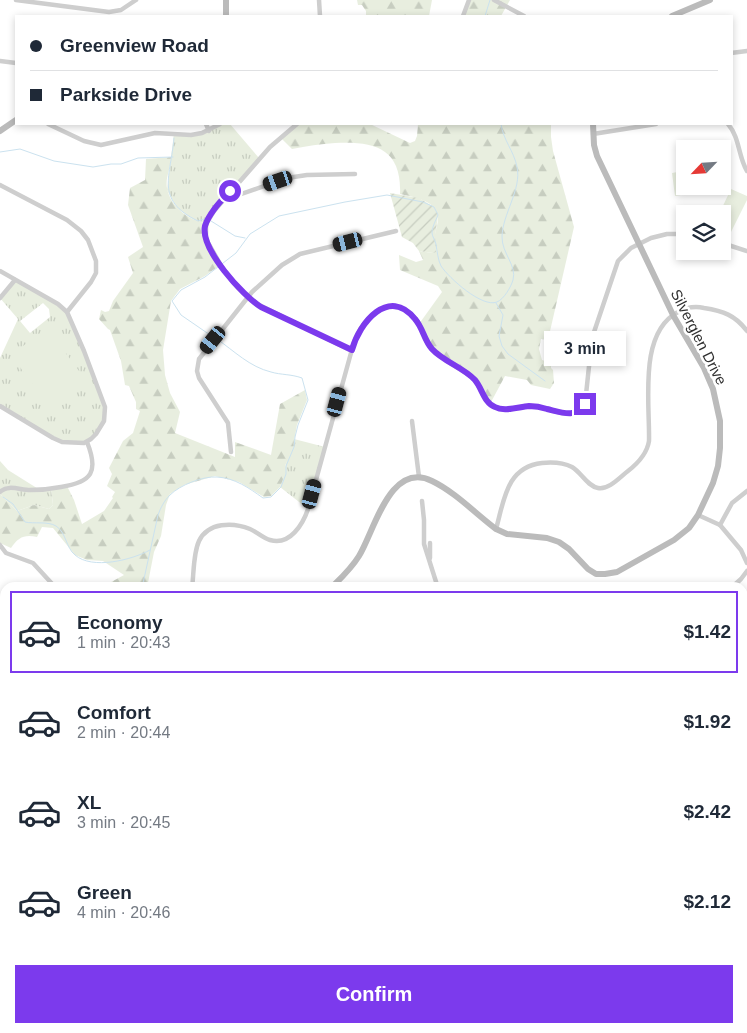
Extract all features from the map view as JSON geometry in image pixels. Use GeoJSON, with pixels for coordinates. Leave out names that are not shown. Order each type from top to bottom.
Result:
{"type":"FeatureCollection","features":[{"type":"Feature","properties":{"kind":"street"},"geometry":{"type":"LineString","coordinates":[[16,0],[109,12],[121,10],[136,0]]}},
{"type":"Feature","properties":{"kind":"street"},"geometry":{"type":"LineString","coordinates":[[226,0],[226,15]]}},
{"type":"Feature","properties":{"kind":"street"},"geometry":{"type":"LineString","coordinates":[[320,0],[320,15]]}},
{"type":"Feature","properties":{"kind":"street"},"geometry":{"type":"LineString","coordinates":[[463,15],[469,0]]}},
{"type":"Feature","properties":{"kind":"street"},"geometry":{"type":"LineString","coordinates":[[494,0],[522,15]]}},
{"type":"Feature","properties":{"kind":"street"},"geometry":{"type":"LineString","coordinates":[[505,6],[509,0]]}},
{"type":"Feature","properties":{"kind":"street"},"geometry":{"type":"LineString","coordinates":[[674,15],[710,0]]}},
{"type":"Feature","properties":{"kind":"street"},"geometry":{"type":"LineString","coordinates":[[733,53],[747,52]]}},
{"type":"Feature","properties":{"kind":"street"},"geometry":{"type":"LineString","coordinates":[[0,61],[15,63]]}},
{"type":"Feature","properties":{"kind":"street"},"geometry":{"type":"LineString","coordinates":[[0,131],[15,121]]}},
{"type":"Feature","properties":{"kind":"street"},"geometry":{"type":"LineString","coordinates":[[50,125],[84,141],[101,145],[155,133],[196,135],[209,131],[218,125]]}},
{"type":"Feature","properties":{"kind":"street"},"geometry":{"type":"LineString","coordinates":[[206,125],[209,131]]}},
{"type":"Feature","properties":{"kind":"street"},"geometry":{"type":"LineString","coordinates":[[296,125],[270,147],[222,200],[207,223],[206,239],[223,269],[248,298],[268,311],[352,350]]}},
{"type":"Feature","properties":{"kind":"street","name":"Silverglen Drive"},"geometry":{"type":"LineString","coordinates":[[419,478],[429,480],[443,488],[496,529],[512,536],[547,538],[559,542],[596,574],[605,574],[625,568],[674,540],[689,528],[698,515],[718,466],[720,421],[717,403],[710,381],[673,315],[597,156],[594,146],[593,125]]}},
{"type":"Feature","properties":{"kind":"street"},"geometry":{"type":"LineString","coordinates":[[593,134],[650,125]]}},
{"type":"Feature","properties":{"kind":"street"},"geometry":{"type":"LineString","coordinates":[[729,125],[736,135],[741,157],[747,171]]}},
{"type":"Feature","properties":{"kind":"street"},"geometry":{"type":"LineString","coordinates":[[222,200],[287,178],[307,175],[355,174]]}},
{"type":"Feature","properties":{"kind":"street"},"geometry":{"type":"LineString","coordinates":[[0,185],[67,220],[84,234],[92,247],[96,261],[96,273],[92,282],[67,312]]}},
{"type":"Feature","properties":{"kind":"street"},"geometry":{"type":"LineString","coordinates":[[231,452],[229,426],[203,388],[197,374],[199,360],[213,340],[248,298],[282,265],[297,256],[396,231]]}},
{"type":"Feature","properties":{"kind":"street"},"geometry":{"type":"LineString","coordinates":[[193,582],[196,548],[202,536],[210,529],[219,525],[241,526],[252,529],[267,539],[276,541],[288,538],[298,529],[308,509],[356,335],[370,316],[387,307],[400,307],[407,311],[416,320],[433,350],[473,378],[487,401],[494,407],[533,406],[569,414],[577,412],[585,404],[592,338],[616,265],[626,252],[640,243],[658,236],[676,233]]}},
{"type":"Feature","properties":{"kind":"street"},"geometry":{"type":"LineString","coordinates":[[731,246],[747,251]]}},
{"type":"Feature","properties":{"kind":"street"},"geometry":{"type":"LineString","coordinates":[[0,271],[58,304],[67,312],[106,409],[101,426],[93,437],[87,442],[70,443],[56,440],[0,406]]}},
{"type":"Feature","properties":{"kind":"street"},"geometry":{"type":"LineString","coordinates":[[0,298],[16,280]]}},
{"type":"Feature","properties":{"kind":"street"},"geometry":{"type":"LineString","coordinates":[[496,529],[510,483],[517,473],[525,467],[547,463],[566,464],[575,469],[594,486],[602,488],[616,480],[637,463],[647,449],[649,441],[649,378],[654,343],[660,327],[673,315],[690,307],[703,307],[733,316],[747,331]]}},
{"type":"Feature","properties":{"kind":"street"},"geometry":{"type":"LineString","coordinates":[[337,582],[356,560],[392,491],[406,480],[419,478],[412,421]]}},
{"type":"Feature","properties":{"kind":"street"},"geometry":{"type":"LineString","coordinates":[[0,492],[6,488],[49,489],[77,484],[85,480],[91,475],[93,468],[87,442]]}},
{"type":"Feature","properties":{"kind":"street"},"geometry":{"type":"LineString","coordinates":[[720,525],[732,504],[747,491]]}},
{"type":"Feature","properties":{"kind":"street"},"geometry":{"type":"LineString","coordinates":[[422,501],[424,544],[436,582]]}},
{"type":"Feature","properties":{"kind":"street"},"geometry":{"type":"LineString","coordinates":[[698,515],[720,525],[741,550],[747,563]]}},
{"type":"Feature","properties":{"kind":"street"},"geometry":{"type":"LineString","coordinates":[[430,543],[430,562]]}},
{"type":"Feature","properties":{"kind":"street"},"geometry":{"type":"LineString","coordinates":[[0,545],[6,553],[33,563],[50,582]]}},
{"type":"Feature","properties":{"kind":"street"},"geometry":{"type":"LineString","coordinates":[[738,582],[747,571]]}},
{"type":"Feature","properties":{"kind":"green space"},"geometry":{"type":"Polygon","coordinates":[[[357,0],[432,0],[429,15],[366,15],[362,5],[358,5],[357,0]]]}},
{"type":"Feature","properties":{"kind":"green space"},"geometry":{"type":"Polygon","coordinates":[[[470,0],[510,0],[502,15],[464,15],[470,0]]]}},
{"type":"Feature","properties":{"kind":"green space"},"geometry":{"type":"Polygon","coordinates":[[[217,125],[231,125],[259,158],[206,223],[198,222],[177,208],[167,190],[174,133],[191,135],[217,125]]]}},
{"type":"Feature","properties":{"kind":"green space"},"geometry":{"type":"Polygon","coordinates":[[[296,125],[372,125],[410,143],[415,141],[418,125],[551,125],[553,151],[574,227],[548,340],[541,339],[539,349],[542,360],[551,363],[553,370],[554,383],[550,389],[531,385],[527,380],[505,376],[490,404],[479,384],[433,350],[419,324],[442,292],[438,286],[400,270],[399,255],[416,262],[423,260],[419,251],[433,253],[438,220],[437,212],[424,200],[400,194],[396,166],[391,157],[383,150],[362,144],[335,143],[292,149],[280,137],[296,125]]]}},
{"type":"Feature","properties":{"kind":"green space"},"geometry":{"type":"Polygon","coordinates":[[[171,157],[167,180],[169,195],[181,212],[193,219],[206,223],[204,231],[220,265],[205,276],[180,289],[171,301],[163,350],[165,375],[170,393],[180,412],[175,433],[235,457],[235,442],[271,455],[280,404],[305,390],[307,400],[297,425],[293,447],[285,466],[285,474],[280,487],[271,496],[264,497],[239,482],[215,476],[184,485],[170,494],[166,505],[161,536],[154,552],[148,582],[111,582],[124,575],[103,561],[87,560],[75,555],[53,528],[42,527],[37,537],[22,537],[11,548],[0,543],[0,494],[17,511],[34,505],[49,509],[53,505],[51,488],[67,486],[82,524],[104,511],[113,498],[115,492],[107,486],[112,474],[109,468],[123,441],[133,433],[140,411],[136,409],[136,402],[129,386],[125,385],[121,361],[110,330],[99,319],[101,310],[109,311],[113,301],[133,273],[128,257],[143,247],[128,205],[130,188],[145,180],[146,159],[171,157]]]}},
{"type":"Feature","properties":{"kind":"green space"},"geometry":{"type":"Polygon","coordinates":[[[676,172],[676,195],[681,195],[675,196],[672,173],[676,172]]]}},
{"type":"Feature","properties":{"kind":"green space"},"geometry":{"type":"Polygon","coordinates":[[[731,189],[747,196],[747,200],[731,232],[731,205],[723,205],[728,195],[731,195],[731,189]]]}},
{"type":"Feature","properties":{"kind":"green space"},"geometry":{"type":"Polygon","coordinates":[[[390,193],[419,198],[436,208],[438,216],[435,236],[436,252],[419,251],[413,243],[402,237],[390,193]]]}},
{"type":"Feature","properties":{"kind":"green space"},"geometry":{"type":"Polygon","coordinates":[[[16,280],[68,312],[105,405],[103,424],[87,442],[65,443],[0,406],[0,358],[18,319],[0,298],[16,280]],[[43,303],[20,321],[30,333],[50,317],[49,309],[43,303]]]}},
{"type":"Feature","properties":{"kind":"green space"},"geometry":{"type":"Polygon","coordinates":[[[47,328],[88,383],[51,409],[11,355],[47,328]]]}},
{"type":"Feature","properties":{"kind":"green space"},"geometry":{"type":"Polygon","coordinates":[[[294,439],[325,447],[308,509],[280,487],[294,439]]]}},
{"type":"Feature","properties":{"kind":"green space"},"geometry":{"type":"Polygon","coordinates":[[[0,461],[8,470],[40,490],[51,488],[53,505],[49,509],[34,505],[17,511],[0,494],[0,461]]]}},
{"type":"Feature","properties":{"kind":"waterway"},"geometry":{"type":"LineString","coordinates":[[485,15],[490,0]]}},
{"type":"Feature","properties":{"kind":"waterway"},"geometry":{"type":"LineString","coordinates":[[213,337],[181,315],[172,301],[181,290],[205,277],[236,253],[250,234],[279,216],[387,195],[423,202],[434,207],[438,215],[432,234],[441,266],[466,291],[483,301],[491,303],[500,300],[511,286],[514,275],[504,249],[502,237],[518,175],[516,161],[501,125]]}},
{"type":"Feature","properties":{"kind":"waterway"},"geometry":{"type":"LineString","coordinates":[[174,138],[168,186],[170,196],[175,205],[184,213],[198,221],[207,220]]}},
{"type":"Feature","properties":{"kind":"waterway"},"geometry":{"type":"LineString","coordinates":[[0,152],[20,149],[54,161],[93,167],[121,164],[138,158],[173,157]]}},
{"type":"Feature","properties":{"kind":"waterway"},"geometry":{"type":"LineString","coordinates":[[211,221],[235,236],[245,238]]}},
{"type":"Feature","properties":{"kind":"waterway"},"geometry":{"type":"LineString","coordinates":[[496,303],[503,315],[499,336],[502,346],[508,354],[545,381]]}},
{"type":"Feature","properties":{"kind":"waterway"},"geometry":{"type":"LineString","coordinates":[[143,582],[158,515],[164,502],[174,491],[199,480],[217,477],[236,481],[263,498],[271,497],[281,487],[286,474],[286,466],[294,447],[298,425],[308,400],[302,378],[263,370],[242,358],[217,339]]}},
{"type":"Feature","properties":{"kind":"waterway"},"geometry":{"type":"LineString","coordinates":[[3,497],[13,504],[25,522],[56,526],[62,532],[72,552],[82,560],[101,563],[112,562],[133,557],[150,550]]}},
{"type":"Feature","properties":{"kind":"route"},"geometry":{"type":"LineString","coordinates":[[230,191],[206,224],[206,239],[223,269],[238,288],[261,307],[323,338],[352,350],[356,335],[370,316],[387,307],[400,307],[416,320],[433,350],[473,378],[487,401],[494,407],[500,409],[533,406],[572,414],[583,408],[585,404]]}}]}
